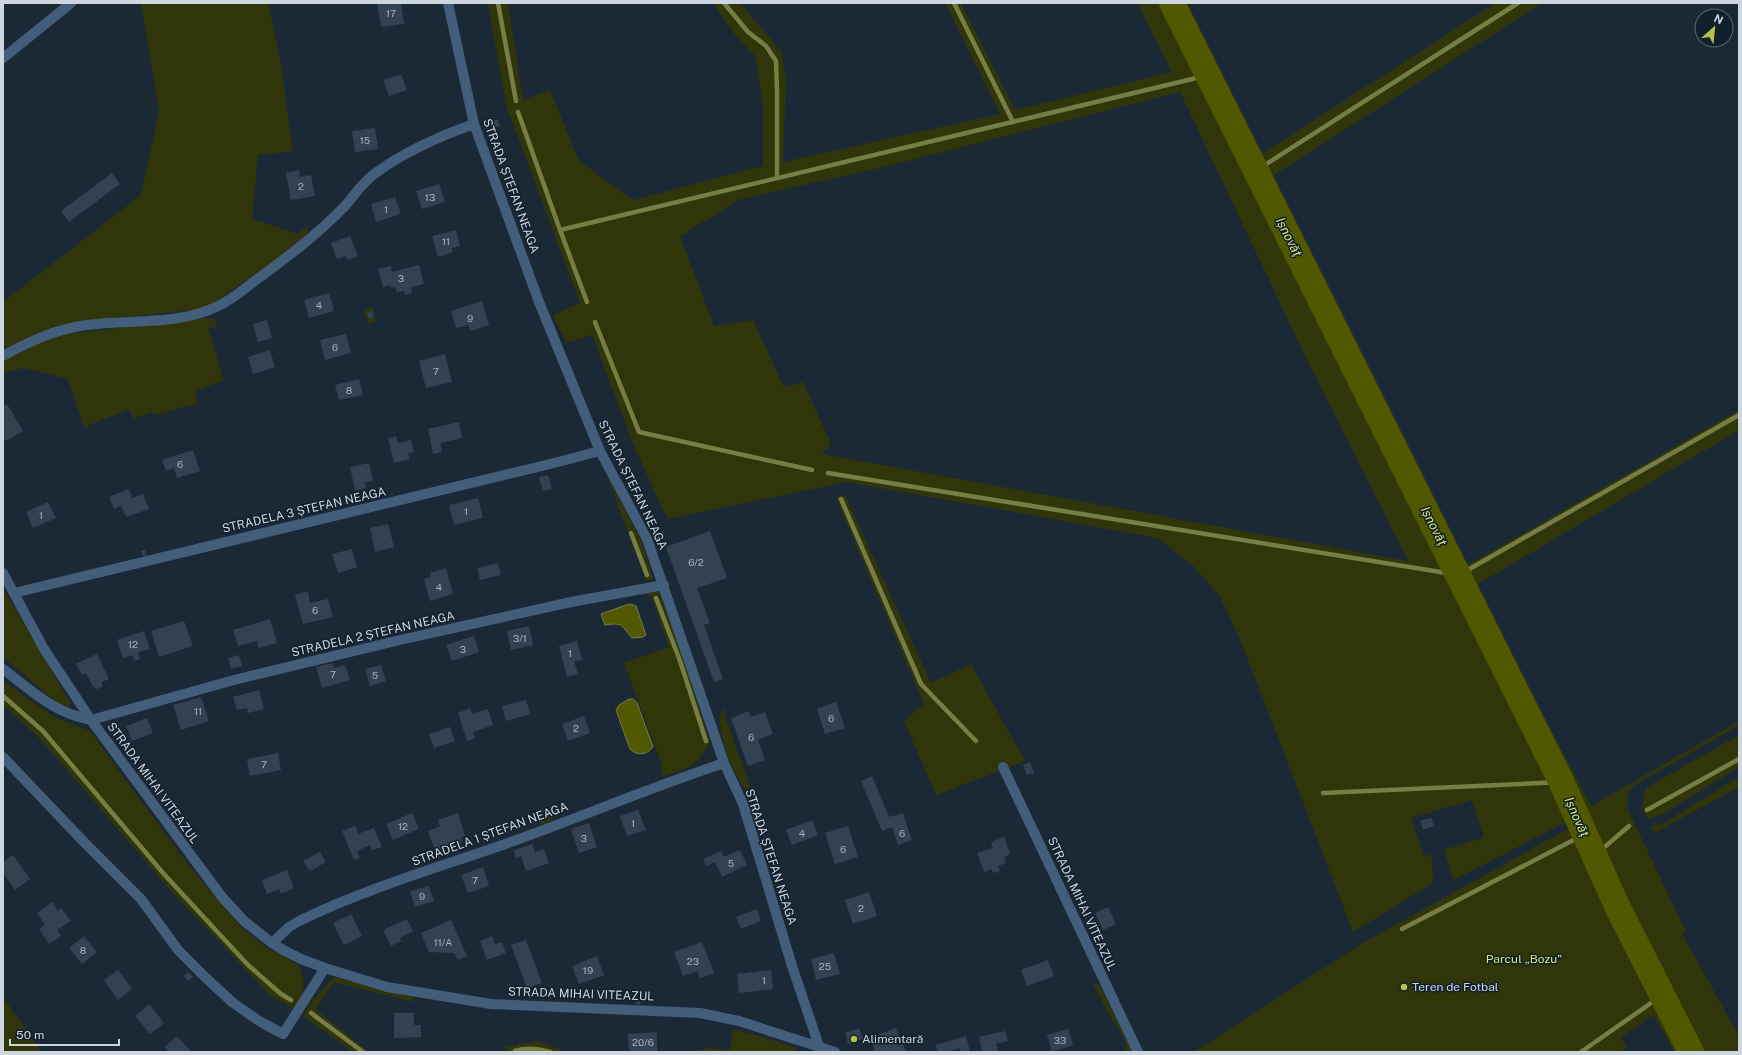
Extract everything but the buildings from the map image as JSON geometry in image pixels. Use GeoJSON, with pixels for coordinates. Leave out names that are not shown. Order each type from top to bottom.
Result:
{"type":"FeatureCollection","features":[{"type":"Feature","properties":{"kind":"street"},"geometry":{"type":"LineString","coordinates":[[3,58],[71,3]]}},
{"type":"Feature","properties":{"kind":"street","name":"STRADA ȘTEFAN NEAGA"},"geometry":{"type":"LineString","coordinates":[[448,3],[474,124],[539,302],[600,451],[647,539],[724,763],[743,804],[792,966],[819,1046]]}},
{"type":"Feature","properties":{"kind":"street"},"geometry":{"type":"LineString","coordinates":[[3,356],[41,336],[87,325],[184,317],[208,311],[220,305],[283,260],[319,231],[376,172],[406,154],[451,132],[474,124]]}},
{"type":"Feature","properties":{"kind":"street","name":"STRADELA 3 ȘTEFAN NEAGA"},"geometry":{"type":"LineString","coordinates":[[14,593],[600,451]]}},
{"type":"Feature","properties":{"kind":"street","name":"STRADA MIHAI VITEAZUL"},"geometry":{"type":"LineString","coordinates":[[3,573],[44,649],[91,720],[222,896],[244,921],[272,943],[301,959],[387,987],[491,1004],[700,1013],[739,1020],[834,1052]]}},
{"type":"Feature","properties":{"kind":"street","name":"STRADELA 2 ȘTEFAN NEAGA"},"geometry":{"type":"LineString","coordinates":[[91,720],[234,680],[400,640],[570,602],[664,585]]}},
{"type":"Feature","properties":{"kind":"street"},"geometry":{"type":"LineString","coordinates":[[3,669],[58,710],[73,717],[91,720]]}},
{"type":"Feature","properties":{"kind":"street"},"geometry":{"type":"LineString","coordinates":[[3,757],[82,840],[141,898],[178,950],[232,1002],[259,1021],[283,1034],[325,968]]}},
{"type":"Feature","properties":{"kind":"street","name":"STRADELA 1 ȘTEFAN NEAGA"},"geometry":{"type":"LineString","coordinates":[[272,943],[289,927],[299,921],[370,891],[513,841],[662,784],[724,763]]}},
{"type":"Feature","properties":{"kind":"street","name":"STRADA MIHAI VITEAZUL"},"geometry":{"type":"LineString","coordinates":[[1003,767],[1138,1052]]}},
{"type":"Feature","properties":{"kind":"green space"},"geometry":{"type":"Polygon","coordinates":[[[141,3],[268,3],[280,59],[293,151],[258,155],[252,219],[298,234],[309,224],[307,234],[275,260],[211,305],[193,310],[70,323],[28,337],[3,350],[3,302],[141,195],[159,111],[141,3]]]}},
{"type":"Feature","properties":{"kind":"green space","name":"Parcul „Bozu”"},"geometry":{"type":"Polygon","coordinates":[[[488,3],[508,3],[523,100],[550,90],[579,161],[633,200],[763,166],[763,105],[755,56],[736,36],[713,3],[740,3],[781,51],[786,79],[783,162],[1000,114],[945,3],[961,3],[1015,110],[1172,72],[1137,3],[1186,3],[1262,154],[1495,3],[1542,3],[1273,176],[1464,567],[1739,410],[1739,430],[1475,586],[1591,806],[1739,721],[1739,725],[1635,785],[1630,790],[1627,799],[1628,810],[1686,932],[1682,934],[1739,1036],[1739,1052],[1674,1052],[1654,1015],[1621,1037],[1627,1048],[1621,1052],[1194,1052],[1361,944],[1573,826],[1572,819],[1454,880],[1444,850],[1484,837],[1472,800],[1411,818],[1424,857],[1432,854],[1433,883],[1353,932],[1240,639],[1219,595],[1193,566],[1158,538],[847,482],[667,519],[634,446],[592,335],[566,343],[553,315],[580,303],[506,105],[488,3]],[[1180,92],[867,171],[741,199],[680,236],[714,326],[753,320],[784,387],[803,382],[831,444],[822,454],[1408,561],[1306,358],[1180,92]]]}},
{"type":"Feature","properties":{"kind":"green space"},"geometry":{"type":"Polygon","coordinates":[[[373,308],[376,321],[368,324],[364,310],[373,308]]]}},
{"type":"Feature","properties":{"kind":"green space"},"geometry":{"type":"Polygon","coordinates":[[[205,318],[214,319],[218,327],[208,328],[224,380],[195,391],[198,403],[157,415],[152,412],[133,419],[129,409],[84,427],[68,379],[23,368],[3,373],[3,360],[36,343],[67,334],[205,318]]]}},
{"type":"Feature","properties":{"kind":"green space"},"geometry":{"type":"Polygon","coordinates":[[[607,476],[640,538],[653,579],[646,581],[607,476]]]}},
{"type":"Feature","properties":{"kind":"green space"},"geometry":{"type":"Polygon","coordinates":[[[845,495],[931,683],[971,664],[1025,761],[936,795],[904,721],[924,704],[836,498],[845,495]]]}},
{"type":"Feature","properties":{"kind":"green space"},"geometry":{"type":"Polygon","coordinates":[[[3,588],[71,704],[68,707],[61,706],[3,657],[3,588]]]}},
{"type":"Feature","properties":{"kind":"green space"},"geometry":{"type":"Polygon","coordinates":[[[656,591],[659,593],[675,633],[710,742],[701,757],[691,766],[663,777],[660,760],[624,663],[669,647],[651,596],[644,593],[656,591]]]}},
{"type":"Feature","properties":{"kind":"green space"},"geometry":{"type":"Polygon","coordinates":[[[3,681],[54,717],[90,731],[186,862],[241,927],[265,947],[299,965],[302,972],[304,988],[293,1008],[270,995],[171,891],[43,742],[3,704],[3,681]]]}},
{"type":"Feature","properties":{"kind":"green space"},"geometry":{"type":"Polygon","coordinates":[[[724,706],[725,717],[750,787],[746,789],[737,776],[728,757],[722,737],[720,719],[724,706]]]}},
{"type":"Feature","properties":{"kind":"green space"},"geometry":{"type":"Polygon","coordinates":[[[1739,735],[1739,767],[1663,814],[1648,819],[1642,808],[1646,788],[1739,735]]]}},
{"type":"Feature","properties":{"kind":"green space"},"geometry":{"type":"Polygon","coordinates":[[[1739,777],[1739,787],[1654,833],[1651,826],[1664,823],[1739,777]]]}},
{"type":"Feature","properties":{"kind":"green space"},"geometry":{"type":"Polygon","coordinates":[[[544,810],[547,818],[552,816],[553,820],[540,825],[535,814],[544,810]]]}},
{"type":"Feature","properties":{"kind":"green space"},"geometry":{"type":"Polygon","coordinates":[[[334,977],[413,997],[414,1002],[334,982],[315,1009],[369,1052],[353,1052],[303,1016],[309,1005],[334,977]]]}},
{"type":"Feature","properties":{"kind":"green space"},"geometry":{"type":"Polygon","coordinates":[[[1093,984],[1099,984],[1133,1052],[1126,1052],[1126,1044],[1122,1035],[1112,1020],[1093,984]]]}},
{"type":"Feature","properties":{"kind":"green space"},"geometry":{"type":"Polygon","coordinates":[[[3,998],[8,1004],[42,1052],[3,1052],[3,998]]]}},
{"type":"Feature","properties":{"kind":"green space"},"geometry":{"type":"Polygon","coordinates":[[[733,1029],[784,1043],[797,1049],[796,1052],[698,1052],[706,1048],[730,1050],[733,1029]]]}},
{"type":"Feature","properties":{"kind":"green space"},"geometry":{"type":"Polygon","coordinates":[[[538,1041],[566,1052],[507,1052],[505,1047],[538,1041]]]}},
{"type":"Feature","properties":{"kind":"shaded area"},"geometry":{"type":"Polygon","coordinates":[[[631,604],[636,606],[646,635],[643,637],[632,638],[622,626],[616,624],[605,625],[601,614],[631,604]]]}},
{"type":"Feature","properties":{"kind":"shaded area"},"geometry":{"type":"Polygon","coordinates":[[[629,699],[633,699],[637,703],[653,747],[648,752],[642,754],[636,753],[630,749],[616,710],[619,705],[629,699]]]}},
{"type":"Feature","properties":{"kind":"waterway"},"geometry":{"type":"LineString","coordinates":[[498,3],[516,101]]}},
{"type":"Feature","properties":{"kind":"waterway"},"geometry":{"type":"LineString","coordinates":[[724,3],[748,32],[766,46],[776,61],[777,178]]}},
{"type":"Feature","properties":{"kind":"waterway"},"geometry":{"type":"LineString","coordinates":[[954,3],[1013,122]]}},
{"type":"Feature","properties":{"kind":"waterway","name":"Ișnovăț"},"geometry":{"type":"LineString","coordinates":[[1172,3],[1560,779],[1618,908],[1691,1052]]}},
{"type":"Feature","properties":{"kind":"waterway"},"geometry":{"type":"LineString","coordinates":[[1257,170],[1518,3]]}},
{"type":"Feature","properties":{"kind":"waterway"},"geometry":{"type":"LineString","coordinates":[[518,112],[560,230],[1209,75]]}},
{"type":"Feature","properties":{"kind":"waterway"},"geometry":{"type":"LineString","coordinates":[[560,230],[587,302]]}},
{"type":"Feature","properties":{"kind":"waterway"},"geometry":{"type":"LineString","coordinates":[[595,322],[639,432],[812,470]]}},
{"type":"Feature","properties":{"kind":"waterway"},"geometry":{"type":"LineString","coordinates":[[828,473],[1459,575],[1739,415]]}},
{"type":"Feature","properties":{"kind":"waterway"},"geometry":{"type":"LineString","coordinates":[[841,499],[921,684],[976,741]]}},
{"type":"Feature","properties":{"kind":"waterway"},"geometry":{"type":"LineString","coordinates":[[631,533],[647,575]]}},
{"type":"Feature","properties":{"kind":"waterway"},"geometry":{"type":"LineString","coordinates":[[656,598],[680,661],[706,741]]}},
{"type":"Feature","properties":{"kind":"waterway"},"geometry":{"type":"LineString","coordinates":[[3,696],[43,731],[163,873],[248,965],[281,994],[291,1000]]}},
{"type":"Feature","properties":{"kind":"waterway"},"geometry":{"type":"LineString","coordinates":[[1647,810],[1739,759]]}},
{"type":"Feature","properties":{"kind":"waterway"},"geometry":{"type":"LineString","coordinates":[[1323,793],[1562,782]]}},
{"type":"Feature","properties":{"kind":"waterway"},"geometry":{"type":"LineString","coordinates":[[1594,856],[1629,826]]}},
{"type":"Feature","properties":{"kind":"waterway"},"geometry":{"type":"LineString","coordinates":[[1402,929],[1585,834]]}},
{"type":"Feature","properties":{"kind":"waterway"},"geometry":{"type":"LineString","coordinates":[[1581,1052],[1661,996]]}},
{"type":"Feature","properties":{"kind":"waterway"},"geometry":{"type":"LineString","coordinates":[[311,1013],[363,1052]]}},
{"type":"Feature","properties":{"kind":"waterway"},"geometry":{"type":"LineString","coordinates":[[515,1051],[532,1048],[550,1052]]}},
{"type":"Feature","properties":{"kind":"place","name":"Teren de Fotbal"},"geometry":{"type":"Point","coordinates":[1404,987]}},
{"type":"Feature","properties":{"kind":"place","name":"Alimentară"},"geometry":{"type":"Point","coordinates":[854,1039]}}]}
